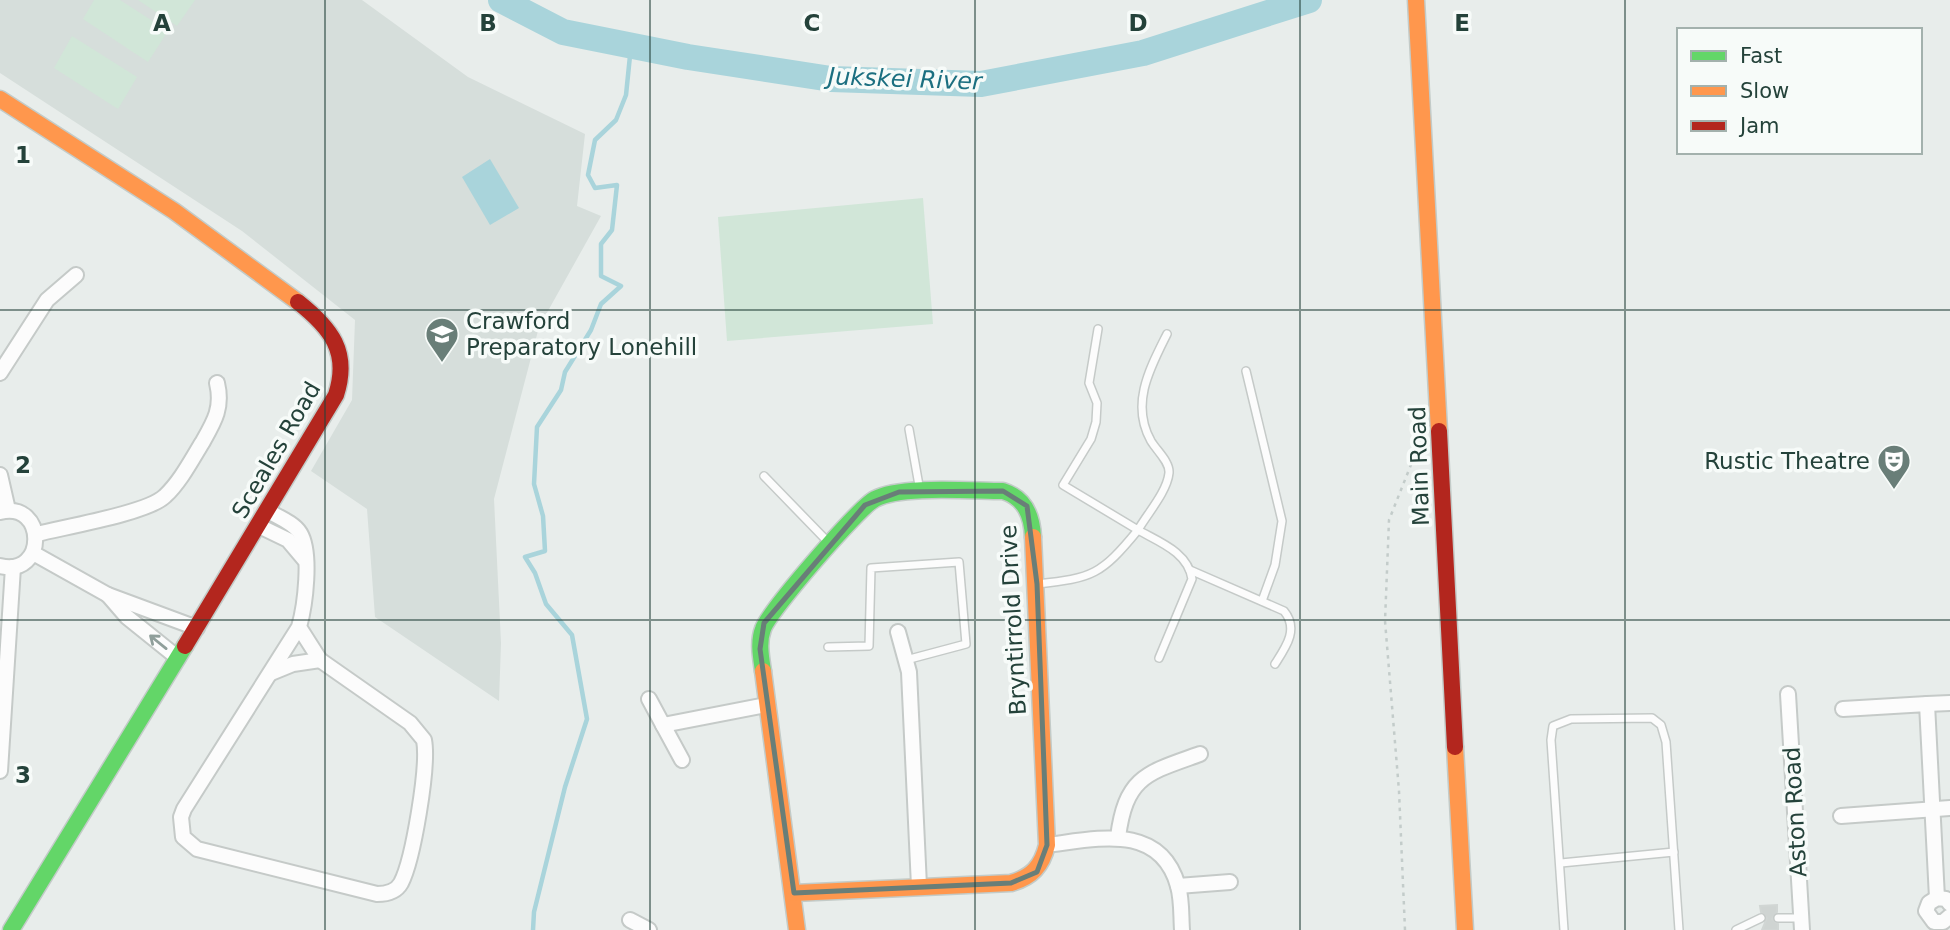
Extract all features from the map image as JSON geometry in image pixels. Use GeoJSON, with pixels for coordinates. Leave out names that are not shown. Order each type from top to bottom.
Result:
{"type":"FeatureCollection","features":[{"type":"Feature","properties":{"kind":"street","name":"Main Road"},"geometry":{"type":"LineString","coordinates":[[1416,0],[1465,930]]}},
{"type":"Feature","properties":{"kind":"street","name":"Sceales Road"},"geometry":{"type":"LineString","coordinates":[[0,99],[193,223],[309,312],[335,337],[342,361],[339,389],[259,526],[11,930]]}},
{"type":"Feature","properties":{"kind":"street"},"geometry":{"type":"LineString","coordinates":[[0,373],[47,300],[76,275]]}},
{"type":"Feature","properties":{"kind":"street"},"geometry":{"type":"LineString","coordinates":[[37,534],[145,507],[165,497],[186,468],[218,412],[220,399],[217,383]]}},
{"type":"Feature","properties":{"kind":"street"},"geometry":{"type":"LineString","coordinates":[[0,475],[4,511],[21,513],[32,521],[37,534],[33,553],[21,564],[7,566],[0,771]]}},
{"type":"Feature","properties":{"kind":"street","name":"Bryntirrold Drive"},"geometry":{"type":"LineString","coordinates":[[797,930],[766,705],[760,649],[764,623],[830,544],[874,499],[885,494],[1003,491],[1016,495],[1032,517],[1047,845]]}},
{"type":"Feature","properties":{"kind":"street"},"geometry":{"type":"LineString","coordinates":[[268,511],[299,532],[304,543],[305,601],[299,627],[184,809],[181,817],[183,837],[197,849],[377,894],[387,894],[401,883],[408,856],[423,789],[425,740],[410,723],[320,660],[299,627]]}},
{"type":"Feature","properties":{"kind":"street"},"geometry":{"type":"LineString","coordinates":[[259,526],[288,540],[304,559]]}},
{"type":"Feature","properties":{"kind":"street"},"geometry":{"type":"LineString","coordinates":[[33,553],[108,596],[197,628]]}},
{"type":"Feature","properties":{"kind":"street"},"geometry":{"type":"LineString","coordinates":[[108,596],[127,617],[178,658]]}},
{"type":"Feature","properties":{"kind":"street"},"geometry":{"type":"LineString","coordinates":[[898,632],[906,660],[919,886]]}},
{"type":"Feature","properties":{"kind":"street"},"geometry":{"type":"LineString","coordinates":[[271,673],[293,664],[320,660]]}},
{"type":"Feature","properties":{"kind":"street","name":"Aston Road"},"geometry":{"type":"LineString","coordinates":[[1788,694],[1802,924]]}},
{"type":"Feature","properties":{"kind":"street"},"geometry":{"type":"LineString","coordinates":[[649,699],[682,760]]}},
{"type":"Feature","properties":{"kind":"street"},"geometry":{"type":"LineString","coordinates":[[1843,709],[1950,703]]}},
{"type":"Feature","properties":{"kind":"street"},"geometry":{"type":"LineString","coordinates":[[1927,704],[1930,809],[1943,901],[1929,902],[1926,911],[1930,919],[1945,923]]}},
{"type":"Feature","properties":{"kind":"street"},"geometry":{"type":"LineString","coordinates":[[663,725],[766,705]]}},
{"type":"Feature","properties":{"kind":"street"},"geometry":{"type":"LineString","coordinates":[[1118,837],[1122,810],[1140,779],[1199,754]]}},
{"type":"Feature","properties":{"kind":"street"},"geometry":{"type":"LineString","coordinates":[[1841,816],[1950,808]]}},
{"type":"Feature","properties":{"kind":"street"},"geometry":{"type":"LineString","coordinates":[[794,893],[1011,883],[1026,880],[1043,863],[1047,845],[1118,837],[1150,847],[1161,856],[1178,886],[1182,930]]}},
{"type":"Feature","properties":{"kind":"street"},"geometry":{"type":"LineString","coordinates":[[1178,886],[1230,882]]}},
{"type":"Feature","properties":{"kind":"street"},"geometry":{"type":"LineString","coordinates":[[630,920],[649,930]]}},
{"type":"Feature","properties":{"kind":"lane"},"geometry":{"type":"LineString","coordinates":[[1098,330],[1089,383],[1097,403],[1096,422],[1091,439],[1063,485],[1179,554],[1190,570],[1192,579],[1159,658]]}},
{"type":"Feature","properties":{"kind":"lane"},"geometry":{"type":"LineString","coordinates":[[1037,584],[1077,580],[1095,573],[1138,530],[1168,478],[1167,464],[1146,429],[1142,396],[1153,362],[1167,334]]}},
{"type":"Feature","properties":{"kind":"lane"},"geometry":{"type":"LineString","coordinates":[[1246,371],[1282,521],[1275,565],[1262,601]]}},
{"type":"Feature","properties":{"kind":"lane"},"geometry":{"type":"LineString","coordinates":[[909,429],[920,492]]}},
{"type":"Feature","properties":{"kind":"lane"},"geometry":{"type":"LineString","coordinates":[[764,476],[830,544]]}},
{"type":"Feature","properties":{"kind":"lane"},"geometry":{"type":"LineString","coordinates":[[828,647],[869,646],[871,568],[959,562],[966,644],[906,660]]}},
{"type":"Feature","properties":{"kind":"lane"},"geometry":{"type":"LineString","coordinates":[[1190,570],[1284,611],[1290,618],[1291,639],[1275,664]]}},
{"type":"Feature","properties":{"kind":"lane"},"geometry":{"type":"LineString","coordinates":[[1564,930],[1551,733],[1553,726],[1572,719],[1657,720],[1666,742],[1679,930]]}},
{"type":"Feature","properties":{"kind":"lane"},"geometry":{"type":"LineString","coordinates":[[1561,863],[1674,852]]}},
{"type":"Feature","properties":{"kind":"lane"},"geometry":{"type":"LineString","coordinates":[[1735,930],[1761,918]]}},
{"type":"Feature","properties":{"kind":"lane"},"geometry":{"type":"LineString","coordinates":[[1778,918],[1802,924]]}},
{"type":"Feature","properties":{"kind":"path"},"geometry":{"type":"LineString","coordinates":[[1405,930],[1399,791],[1385,621],[1389,520],[1423,432]]}},
{"type":"Feature","properties":{"kind":"highlighted area"},"geometry":{"type":"Polygon","coordinates":[[[1003,491],[1027,506],[1037,584],[1047,845],[1037,872],[1011,883],[794,893],[760,649],[764,623],[865,505],[899,492],[1003,491]]]}},
{"type":"Feature","properties":{"kind":"shaded area","name":"Crawford Preparatory Lonehill"},"geometry":{"type":"Polygon","coordinates":[[[0,0],[362,0],[468,77],[585,134],[577,206],[601,216],[539,327],[494,499],[501,643],[499,701],[375,617],[367,509],[311,471],[352,400],[355,320],[242,231],[0,73],[0,0]]]}},
{"type":"Feature","properties":{"kind":"green space"},"geometry":{"type":"Polygon","coordinates":[[[94,0],[120,0],[168,31],[148,62],[83,19],[94,0]]]}},
{"type":"Feature","properties":{"kind":"green space"},"geometry":{"type":"Polygon","coordinates":[[[138,0],[195,0],[177,26],[138,0]]]}},
{"type":"Feature","properties":{"kind":"green space"},"geometry":{"type":"Polygon","coordinates":[[[72,36],[137,77],[118,109],[54,68],[72,36]]]}},
{"type":"Feature","properties":{"kind":"green space"},"geometry":{"type":"Polygon","coordinates":[[[923,198],[933,324],[727,341],[718,217],[923,198]]]}},
{"type":"Feature","properties":{"kind":"water"},"geometry":{"type":"Polygon","coordinates":[[[490,159],[519,208],[490,225],[462,177],[490,159]]]}},
{"type":"Feature","properties":{"kind":"building"},"geometry":{"type":"Polygon","coordinates":[[[1777,905],[1777,912],[1772,919],[1778,924],[1778,930],[1762,930],[1767,918],[1761,912],[1760,906],[1777,905]]]}},
{"type":"Feature","properties":{"kind":"waterway","name":"Jukskei River"},"geometry":{"type":"LineString","coordinates":[[501,0],[563,32],[688,57],[831,79],[981,84],[1143,53],[1309,0]]}},
{"type":"Feature","properties":{"kind":"waterway"},"geometry":{"type":"LineString","coordinates":[[533,930],[534,912],[565,787],[587,719],[572,635],[546,604],[535,573],[525,557],[545,551],[543,516],[534,484],[537,427],[561,390],[565,372],[591,330],[601,304],[621,286],[601,276],[601,244],[612,230],[617,185],[595,188],[588,175],[595,140],[616,120],[626,95],[631,46]]}},
{"type":"Feature","properties":{"kind":"traffic: fast"},"geometry":{"type":"LineString","coordinates":[[763,671],[761,639],[769,619],[834,539],[875,499],[918,490],[1003,491],[1017,498],[1026,508],[1033,537]]}},
{"type":"Feature","properties":{"kind":"traffic: fast"},"geometry":{"type":"LineString","coordinates":[[11,930],[185,646]]}},
{"type":"Feature","properties":{"kind":"traffic: slow"},"geometry":{"type":"LineString","coordinates":[[1416,0],[1439,431]]}},
{"type":"Feature","properties":{"kind":"traffic: slow"},"geometry":{"type":"LineString","coordinates":[[0,99],[174,211],[298,302]]}},
{"type":"Feature","properties":{"kind":"traffic: slow"},"geometry":{"type":"LineString","coordinates":[[794,893],[1011,883],[1030,874],[1039,865],[1047,845],[1033,537]]}},
{"type":"Feature","properties":{"kind":"traffic: slow"},"geometry":{"type":"LineString","coordinates":[[763,671],[797,930]]}},
{"type":"Feature","properties":{"kind":"traffic: slow"},"geometry":{"type":"LineString","coordinates":[[1455,747],[1465,930]]}},
{"type":"Feature","properties":{"kind":"traffic: jam"},"geometry":{"type":"LineString","coordinates":[[185,646],[336,395],[341,366],[335,342],[320,321],[298,302]]}},
{"type":"Feature","properties":{"kind":"traffic: jam"},"geometry":{"type":"LineString","coordinates":[[1439,431],[1455,747]]}},
{"type":"Feature","properties":{"kind":"place","name":"Crawford Preparatory Lonehill"},"geometry":{"type":"Point","coordinates":[442,364]}},
{"type":"Feature","properties":{"kind":"place","name":"Rustic Theatre"},"geometry":{"type":"Point","coordinates":[1894,491]}}]}
